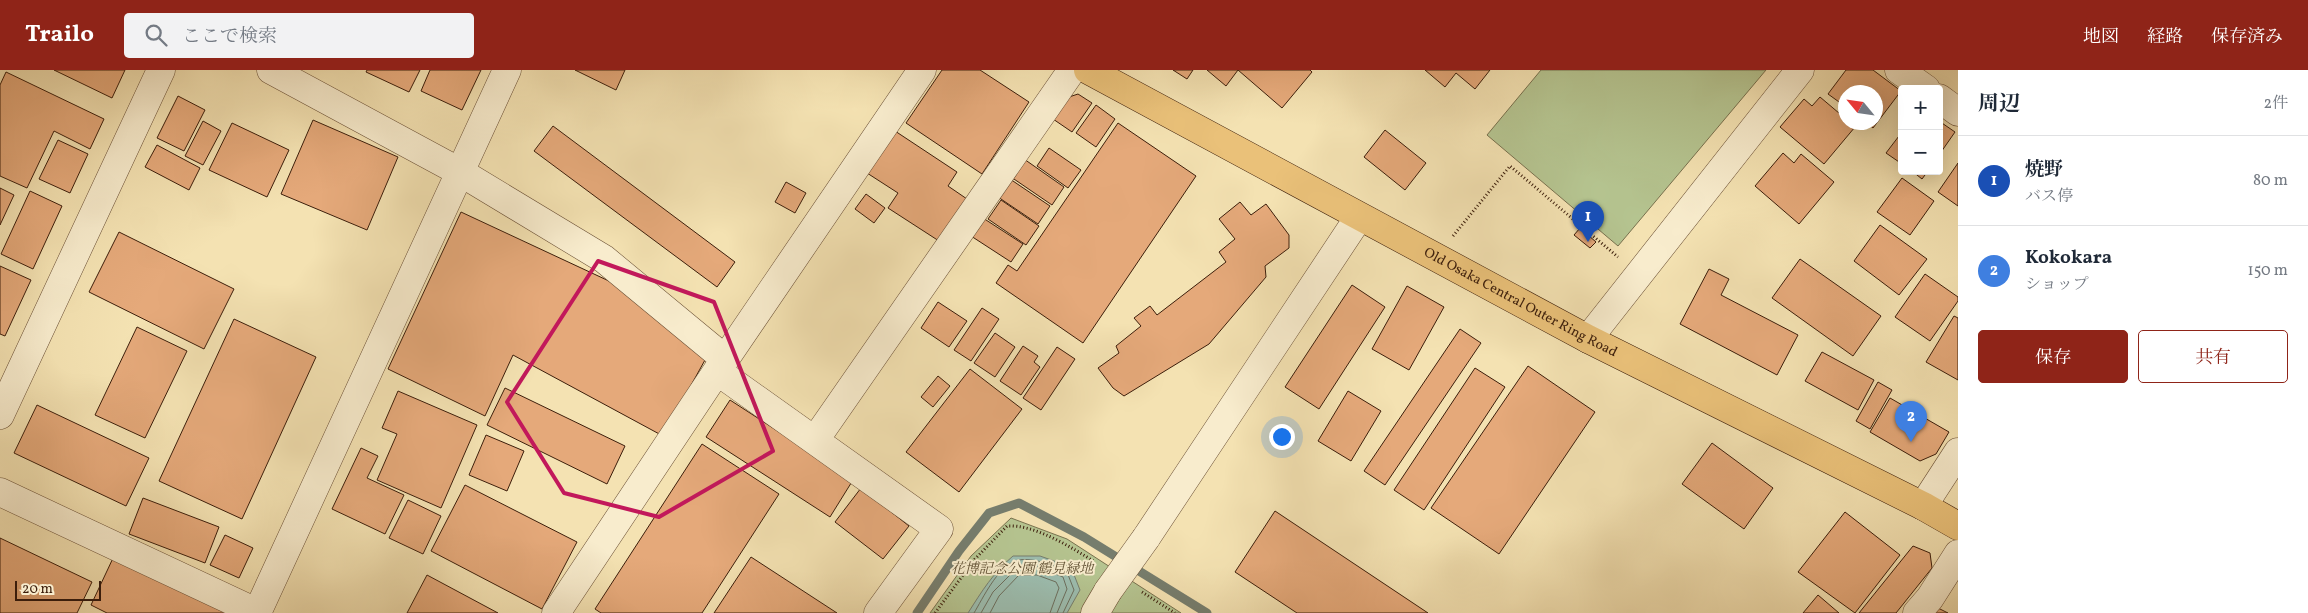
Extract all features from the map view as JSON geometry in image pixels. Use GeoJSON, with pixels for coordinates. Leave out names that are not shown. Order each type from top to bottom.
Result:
{"type":"FeatureCollection","features":[{"type":"Feature","properties":{"kind":"main road","name":"Old Osaka Central Outer Ring Road"},"geometry":{"type":"LineString","coordinates":[[1088,70],[1588,339],[1923,506],[1958,526]]}},
{"type":"Feature","properties":{"kind":"street"},"geometry":{"type":"LineString","coordinates":[[0,415],[161,70]]}},
{"type":"Feature","properties":{"kind":"street"},"geometry":{"type":"LineString","coordinates":[[271,70],[460,172],[604,259],[721,365],[815,440],[939,529],[878,613]]}},
{"type":"Feature","properties":{"kind":"street"},"geometry":{"type":"LineString","coordinates":[[0,492],[257,613],[507,70]]}},
{"type":"Feature","properties":{"kind":"street"},"geometry":{"type":"LineString","coordinates":[[556,613],[721,365],[922,70]]}},
{"type":"Feature","properties":{"kind":"street"},"geometry":{"type":"LineString","coordinates":[[815,440],[1072,70]]}},
{"type":"Feature","properties":{"kind":"street"},"geometry":{"type":"LineString","coordinates":[[1588,339],[1800,70]]}},
{"type":"Feature","properties":{"kind":"street"},"geometry":{"type":"LineString","coordinates":[[1899,70],[1920,85]]}},
{"type":"Feature","properties":{"kind":"street"},"geometry":{"type":"LineString","coordinates":[[1943,101],[1958,112]]}},
{"type":"Feature","properties":{"kind":"street"},"geometry":{"type":"LineString","coordinates":[[1102,591],[1146,538],[1359,217]]}},
{"type":"Feature","properties":{"kind":"street"},"geometry":{"type":"LineString","coordinates":[[1923,506],[1958,452]]}},
{"type":"Feature","properties":{"kind":"street"},"geometry":{"type":"LineString","coordinates":[[1917,613],[1930,598],[1958,554]]}},
{"type":"Feature","properties":{"kind":"path"},"geometry":{"type":"LineString","coordinates":[[1448,242],[1510,166],[1624,262]]}},
{"type":"Feature","properties":{"kind":"path"},"geometry":{"type":"LineString","coordinates":[[935,613],[975,559],[1008,526],[1016,526],[1062,542],[1102,591]]}},
{"type":"Feature","properties":{"kind":"path"},"geometry":{"type":"LineString","coordinates":[[1136,589],[1174,613]]}},
{"type":"Feature","properties":{"kind":"highlighted area"},"geometry":{"type":"Polygon","coordinates":[[[598,261],[714,302],[773,451],[659,517],[564,493],[507,402],[598,261]]]}},
{"type":"Feature","properties":{"kind":"green space"},"geometry":{"type":"Polygon","coordinates":[[[1541,70],[1766,70],[1618,246],[1487,135],[1541,70]]]}},
{"type":"Feature","properties":{"kind":"green space","name":"花博記念公園 鶴見緑地"},"geometry":{"type":"Polygon","coordinates":[[[1011,518],[1067,539],[1181,613],[930,613],[971,556],[1011,518]]]}},
{"type":"Feature","properties":{"kind":"water"},"geometry":{"type":"Polygon","coordinates":[[[1013,556],[1040,556],[1071,567],[1080,590],[1067,613],[968,613],[994,576],[1013,556]]]}},
{"type":"Feature","properties":{"kind":"building"},"geometry":{"type":"Polygon","coordinates":[[[54,70],[125,70],[112,98],[54,70]]]}},
{"type":"Feature","properties":{"kind":"building"},"geometry":{"type":"Polygon","coordinates":[[[367,70],[420,70],[409,92],[366,72],[367,70]]]}},
{"type":"Feature","properties":{"kind":"building"},"geometry":{"type":"Polygon","coordinates":[[[430,70],[481,70],[462,110],[421,91],[430,70]]]}},
{"type":"Feature","properties":{"kind":"building"},"geometry":{"type":"Polygon","coordinates":[[[575,70],[625,70],[616,90],[575,70]]]}},
{"type":"Feature","properties":{"kind":"building"},"geometry":{"type":"Polygon","coordinates":[[[942,70],[980,70],[1029,102],[982,174],[906,123],[942,70]]]}},
{"type":"Feature","properties":{"kind":"building"},"geometry":{"type":"Polygon","coordinates":[[[1173,70],[1193,70],[1187,79],[1173,70]]]}},
{"type":"Feature","properties":{"kind":"building"},"geometry":{"type":"Polygon","coordinates":[[[1207,70],[1238,70],[1226,86],[1207,70]]]}},
{"type":"Feature","properties":{"kind":"building"},"geometry":{"type":"Polygon","coordinates":[[[1238,70],[1310,70],[1312,72],[1282,108],[1238,70]]]}},
{"type":"Feature","properties":{"kind":"building"},"geometry":{"type":"Polygon","coordinates":[[[1425,70],[1490,70],[1475,89],[1456,73],[1445,87],[1425,70]]]}},
{"type":"Feature","properties":{"kind":"building"},"geometry":{"type":"Polygon","coordinates":[[[1846,70],[1873,70],[1898,89],[1898,95],[1883,115],[1883,85],[1838,85],[1838,101],[1828,94],[1846,70]]]}},
{"type":"Feature","properties":{"kind":"building"},"geometry":{"type":"Polygon","coordinates":[[[6,72],[104,119],[90,149],[54,131],[27,188],[0,176],[0,85],[6,72]]]}},
{"type":"Feature","properties":{"kind":"building"},"geometry":{"type":"Polygon","coordinates":[[[1078,94],[1092,103],[1072,132],[1053,119],[1069,97],[1078,94]]]}},
{"type":"Feature","properties":{"kind":"building"},"geometry":{"type":"Polygon","coordinates":[[[178,96],[205,110],[184,151],[157,138],[178,96]]]}},
{"type":"Feature","properties":{"kind":"building"},"geometry":{"type":"Polygon","coordinates":[[[1820,97],[1838,112],[1838,130],[1852,130],[1824,164],[1780,127],[1804,99],[1812,106],[1820,97]]]}},
{"type":"Feature","properties":{"kind":"building"},"geometry":{"type":"Polygon","coordinates":[[[1096,105],[1115,119],[1096,147],[1076,133],[1096,105]]]}},
{"type":"Feature","properties":{"kind":"building"},"geometry":{"type":"Polygon","coordinates":[[[313,120],[398,157],[367,230],[281,194],[313,120]]]}},
{"type":"Feature","properties":{"kind":"building"},"geometry":{"type":"Polygon","coordinates":[[[203,121],[221,131],[203,165],[185,156],[203,121]]]}},
{"type":"Feature","properties":{"kind":"building"},"geometry":{"type":"Polygon","coordinates":[[[232,123],[289,150],[267,197],[209,170],[232,123]]]}},
{"type":"Feature","properties":{"kind":"building"},"geometry":{"type":"Polygon","coordinates":[[[1118,123],[1196,176],[1083,343],[996,283],[1008,265],[1017,271],[1118,123]]]}},
{"type":"Feature","properties":{"kind":"building"},"geometry":{"type":"Polygon","coordinates":[[[1943,124],[1955,132],[1943,149],[1943,124]]]}},
{"type":"Feature","properties":{"kind":"building"},"geometry":{"type":"Polygon","coordinates":[[[553,126],[735,262],[717,287],[534,151],[553,126]]]}},
{"type":"Feature","properties":{"kind":"building"},"geometry":{"type":"Polygon","coordinates":[[[1385,130],[1426,163],[1405,190],[1364,157],[1385,130]]]}},
{"type":"Feature","properties":{"kind":"building"},"geometry":{"type":"Polygon","coordinates":[[[895,131],[957,172],[948,186],[967,199],[939,241],[888,208],[898,193],[867,173],[895,131]]]}},
{"type":"Feature","properties":{"kind":"building"},"geometry":{"type":"Polygon","coordinates":[[[1898,137],[1898,161],[1886,153],[1898,137]]]}},
{"type":"Feature","properties":{"kind":"building"},"geometry":{"type":"Polygon","coordinates":[[[58,140],[88,154],[70,193],[39,179],[58,140]]]}},
{"type":"Feature","properties":{"kind":"building"},"geometry":{"type":"Polygon","coordinates":[[[157,145],[200,168],[189,190],[145,167],[157,145]]]}},
{"type":"Feature","properties":{"kind":"building"},"geometry":{"type":"Polygon","coordinates":[[[1049,148],[1081,170],[1068,188],[1037,166],[1049,148]]]}},
{"type":"Feature","properties":{"kind":"building"},"geometry":{"type":"Polygon","coordinates":[[[1783,153],[1794,163],[1801,154],[1834,182],[1799,224],[1755,186],[1783,153]]]}},
{"type":"Feature","properties":{"kind":"building"},"geometry":{"type":"Polygon","coordinates":[[[1024,159],[1064,187],[1052,205],[1011,177],[1024,159]]]}},
{"type":"Feature","properties":{"kind":"building"},"geometry":{"type":"Polygon","coordinates":[[[1958,163],[1958,206],[1938,192],[1958,163]]]}},
{"type":"Feature","properties":{"kind":"building"},"geometry":{"type":"Polygon","coordinates":[[[1917,175],[1925,175],[1922,179],[1917,175]]]}},
{"type":"Feature","properties":{"kind":"building"},"geometry":{"type":"Polygon","coordinates":[[[1902,178],[1934,201],[1910,235],[1877,212],[1902,178]]]}},
{"type":"Feature","properties":{"kind":"building"},"geometry":{"type":"Polygon","coordinates":[[[1010,179],[1050,206],[1038,224],[998,197],[1010,179]]]}},
{"type":"Feature","properties":{"kind":"building"},"geometry":{"type":"Polygon","coordinates":[[[786,182],[806,193],[795,213],[775,202],[786,182]]]}},
{"type":"Feature","properties":{"kind":"building"},"geometry":{"type":"Polygon","coordinates":[[[0,188],[14,195],[0,225],[0,188]]]}},
{"type":"Feature","properties":{"kind":"building"},"geometry":{"type":"Polygon","coordinates":[[[30,191],[62,206],[33,269],[1,254],[30,191]]]}},
{"type":"Feature","properties":{"kind":"building"},"geometry":{"type":"Polygon","coordinates":[[[866,194],[885,208],[874,223],[855,209],[866,194]]]}},
{"type":"Feature","properties":{"kind":"building"},"geometry":{"type":"Polygon","coordinates":[[[1001,200],[1039,226],[1026,245],[988,219],[1001,200]]]}},
{"type":"Feature","properties":{"kind":"building"},"geometry":{"type":"Polygon","coordinates":[[[1240,202],[1251,215],[1266,204],[1289,235],[1289,248],[1265,266],[1266,277],[1209,344],[1124,396],[1113,388],[1098,368],[1119,353],[1116,346],[1141,326],[1134,318],[1150,306],[1157,315],[1226,262],[1219,252],[1235,239],[1219,219],[1240,202]]]}},
{"type":"Feature","properties":{"kind":"building"},"geometry":{"type":"Polygon","coordinates":[[[461,212],[624,288],[705,360],[663,436],[513,355],[485,416],[388,369],[461,212]]]}},
{"type":"Feature","properties":{"kind":"building"},"geometry":{"type":"Polygon","coordinates":[[[983,218],[1023,244],[1011,262],[971,236],[983,218]]]}},
{"type":"Feature","properties":{"kind":"building"},"geometry":{"type":"Polygon","coordinates":[[[1880,225],[1927,259],[1899,295],[1854,261],[1880,225]]]}},
{"type":"Feature","properties":{"kind":"building"},"geometry":{"type":"Polygon","coordinates":[[[1580,228],[1596,242],[1590,248],[1574,235],[1580,228]]]}},
{"type":"Feature","properties":{"kind":"building"},"geometry":{"type":"Polygon","coordinates":[[[119,232],[234,289],[204,349],[89,292],[119,232]]]}},
{"type":"Feature","properties":{"kind":"building"},"geometry":{"type":"Polygon","coordinates":[[[1800,259],[1881,316],[1853,356],[1772,298],[1800,259]]]}},
{"type":"Feature","properties":{"kind":"building"},"geometry":{"type":"Polygon","coordinates":[[[0,266],[31,280],[5,336],[0,334],[0,266]]]}},
{"type":"Feature","properties":{"kind":"building"},"geometry":{"type":"Polygon","coordinates":[[[1709,269],[1729,279],[1721,295],[1798,335],[1777,375],[1680,324],[1709,269]]]}},
{"type":"Feature","properties":{"kind":"building"},"geometry":{"type":"Polygon","coordinates":[[[1925,274],[1958,297],[1958,301],[1930,341],[1895,317],[1925,274]]]}},
{"type":"Feature","properties":{"kind":"building"},"geometry":{"type":"Polygon","coordinates":[[[1352,285],[1385,307],[1319,409],[1285,387],[1352,285]]]}},
{"type":"Feature","properties":{"kind":"building"},"geometry":{"type":"Polygon","coordinates":[[[1407,286],[1444,307],[1409,370],[1372,349],[1407,286]]]}},
{"type":"Feature","properties":{"kind":"building"},"geometry":{"type":"Polygon","coordinates":[[[938,302],[967,321],[949,347],[921,328],[938,302]]]}},
{"type":"Feature","properties":{"kind":"building"},"geometry":{"type":"Polygon","coordinates":[[[982,308],[999,319],[971,361],[954,350],[982,308]]]}},
{"type":"Feature","properties":{"kind":"building"},"geometry":{"type":"Polygon","coordinates":[[[1954,316],[1958,318],[1958,380],[1926,362],[1954,316]]]}},
{"type":"Feature","properties":{"kind":"building"},"geometry":{"type":"Polygon","coordinates":[[[234,319],[316,357],[242,519],[159,481],[234,319]]]}},
{"type":"Feature","properties":{"kind":"building"},"geometry":{"type":"Polygon","coordinates":[[[137,327],[187,351],[145,438],[95,415],[137,327]]]}},
{"type":"Feature","properties":{"kind":"building"},"geometry":{"type":"Polygon","coordinates":[[[1460,329],[1481,343],[1385,485],[1364,471],[1460,329]]]}},
{"type":"Feature","properties":{"kind":"building"},"geometry":{"type":"Polygon","coordinates":[[[995,333],[1015,347],[995,377],[974,363],[995,333]]]}},
{"type":"Feature","properties":{"kind":"building"},"geometry":{"type":"Polygon","coordinates":[[[1023,346],[1038,356],[1034,362],[1040,367],[1021,395],[1000,381],[1023,346]]]}},
{"type":"Feature","properties":{"kind":"building"},"geometry":{"type":"Polygon","coordinates":[[[1057,347],[1075,359],[1041,410],[1023,398],[1057,347]]]}},
{"type":"Feature","properties":{"kind":"building"},"geometry":{"type":"Polygon","coordinates":[[[1822,352],[1874,380],[1858,410],[1805,381],[1822,352]]]}},
{"type":"Feature","properties":{"kind":"building"},"geometry":{"type":"Polygon","coordinates":[[[1528,366],[1595,412],[1499,554],[1431,508],[1528,366]]]}},
{"type":"Feature","properties":{"kind":"building"},"geometry":{"type":"Polygon","coordinates":[[[1475,368],[1505,387],[1424,510],[1394,490],[1475,368]]]}},
{"type":"Feature","properties":{"kind":"building"},"geometry":{"type":"Polygon","coordinates":[[[970,369],[1022,409],[959,492],[906,452],[970,369]]]}},
{"type":"Feature","properties":{"kind":"building"},"geometry":{"type":"Polygon","coordinates":[[[938,376],[950,386],[933,407],[921,397],[938,376]]]}},
{"type":"Feature","properties":{"kind":"building"},"geometry":{"type":"Polygon","coordinates":[[[1878,382],[1892,390],[1870,429],[1856,421],[1878,382]]]}},
{"type":"Feature","properties":{"kind":"building"},"geometry":{"type":"Polygon","coordinates":[[[505,388],[625,446],[607,484],[487,425],[505,388]]]}},
{"type":"Feature","properties":{"kind":"building"},"geometry":{"type":"Polygon","coordinates":[[[398,391],[477,425],[441,508],[377,480],[397,434],[382,428],[398,391]]]}},
{"type":"Feature","properties":{"kind":"building"},"geometry":{"type":"Polygon","coordinates":[[[1348,391],[1381,411],[1351,461],[1318,441],[1348,391]]]}},
{"type":"Feature","properties":{"kind":"building"},"geometry":{"type":"Polygon","coordinates":[[[1890,398],[1949,432],[1936,454],[1920,461],[1870,432],[1890,398]]]}},
{"type":"Feature","properties":{"kind":"building"},"geometry":{"type":"Polygon","coordinates":[[[730,400],[853,480],[830,517],[706,437],[730,400]]]}},
{"type":"Feature","properties":{"kind":"building"},"geometry":{"type":"Polygon","coordinates":[[[37,405],[149,458],[126,506],[14,453],[37,405]]]}},
{"type":"Feature","properties":{"kind":"building"},"geometry":{"type":"Polygon","coordinates":[[[486,435],[524,451],[507,491],[469,475],[486,435]]]}},
{"type":"Feature","properties":{"kind":"building"},"geometry":{"type":"Polygon","coordinates":[[[1712,443],[1773,488],[1744,529],[1682,484],[1712,443]]]}},
{"type":"Feature","properties":{"kind":"building"},"geometry":{"type":"Polygon","coordinates":[[[702,444],[779,494],[702,613],[601,613],[595,609],[702,444]]]}},
{"type":"Feature","properties":{"kind":"building"},"geometry":{"type":"Polygon","coordinates":[[[361,448],[378,456],[367,478],[404,495],[385,534],[332,509],[361,448]]]}},
{"type":"Feature","properties":{"kind":"building"},"geometry":{"type":"Polygon","coordinates":[[[465,485],[577,542],[542,609],[431,551],[465,485]]]}},
{"type":"Feature","properties":{"kind":"building"},"geometry":{"type":"Polygon","coordinates":[[[861,488],[909,526],[883,559],[835,522],[861,488]]]}},
{"type":"Feature","properties":{"kind":"building"},"geometry":{"type":"Polygon","coordinates":[[[143,498],[219,527],[205,563],[129,534],[143,498]]]}},
{"type":"Feature","properties":{"kind":"building"},"geometry":{"type":"Polygon","coordinates":[[[408,500],[441,516],[423,554],[389,538],[408,500]]]}},
{"type":"Feature","properties":{"kind":"building"},"geometry":{"type":"Polygon","coordinates":[[[1275,511],[1428,613],[1297,613],[1235,572],[1275,511]]]}},
{"type":"Feature","properties":{"kind":"building"},"geometry":{"type":"Polygon","coordinates":[[[1845,512],[1900,555],[1855,613],[1798,572],[1845,512]]]}},
{"type":"Feature","properties":{"kind":"building"},"geometry":{"type":"Polygon","coordinates":[[[225,535],[253,548],[239,578],[210,565],[225,535]]]}},
{"type":"Feature","properties":{"kind":"building"},"geometry":{"type":"Polygon","coordinates":[[[0,538],[92,582],[77,613],[0,613],[0,538]]]}},
{"type":"Feature","properties":{"kind":"building"},"geometry":{"type":"Polygon","coordinates":[[[1913,546],[1930,553],[1932,568],[1896,613],[1859,613],[1913,546]]]}},
{"type":"Feature","properties":{"kind":"building"},"geometry":{"type":"Polygon","coordinates":[[[114,556],[228,613],[107,613],[91,605],[114,556]]]}},
{"type":"Feature","properties":{"kind":"building"},"geometry":{"type":"Polygon","coordinates":[[[751,557],[837,613],[714,613],[751,557]]]}},
{"type":"Feature","properties":{"kind":"building"},"geometry":{"type":"Polygon","coordinates":[[[427,575],[498,613],[407,613],[427,575]]]}},
{"type":"Feature","properties":{"kind":"building"},"geometry":{"type":"Polygon","coordinates":[[[1818,595],[1839,613],[1803,613],[1818,595]]]}},
{"type":"Feature","properties":{"kind":"building"},"geometry":{"type":"Polygon","coordinates":[[[1936,607],[1948,613],[1933,613],[1936,607]]]}},
{"type":"Feature","properties":{"kind":"waterway"},"geometry":{"type":"LineString","coordinates":[[917,613],[959,551],[989,513],[1019,503],[1084,537],[1207,613]]}},
{"type":"Feature","properties":{"kind":"place","name":"焼野"},"geometry":{"type":"Point","coordinates":[1588,242]}},
{"type":"Feature","properties":{"kind":"place","name":"Kokokara"},"geometry":{"type":"Point","coordinates":[1911,442]}}]}
